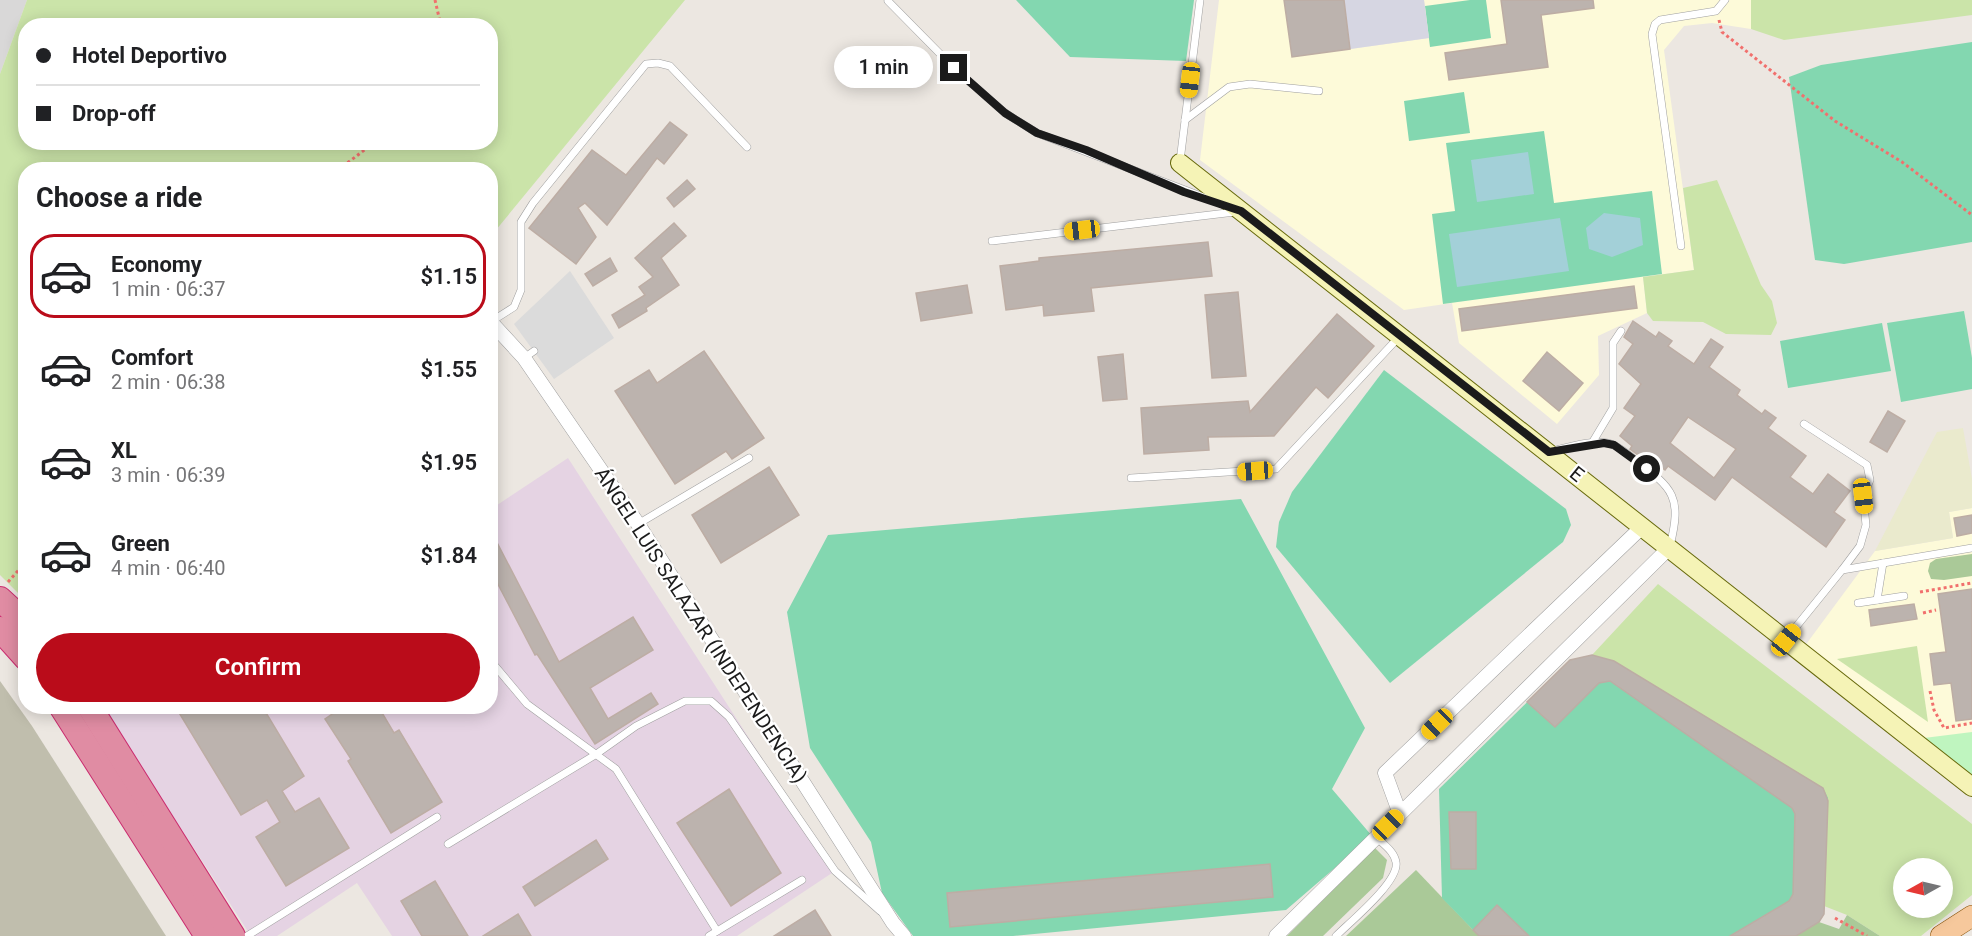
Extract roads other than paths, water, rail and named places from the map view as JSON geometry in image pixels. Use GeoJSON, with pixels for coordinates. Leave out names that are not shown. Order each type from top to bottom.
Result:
{"type":"FeatureCollection","features":[{"type":"Feature","properties":{"kind":"highway"},"geometry":{"type":"LineString","coordinates":[[3,591],[18,637]]}},
{"type":"Feature","properties":{"kind":"highway"},"geometry":{"type":"LineString","coordinates":[[66,714],[207,936]]}},
{"type":"Feature","properties":{"kind":"highway"},"geometry":{"type":"LineString","coordinates":[[94,714],[233,936]]}},
{"type":"Feature","properties":{"kind":"main road"},"geometry":{"type":"LineString","coordinates":[[1941,936],[1972,916]]}},
{"type":"Feature","properties":{"kind":"street","name":"E"},"geometry":{"type":"LineString","coordinates":[[1180,163],[1972,787]]}},
{"type":"Feature","properties":{"kind":"street","name":"ÁNGEL LUIS SALAZAR (INDEPENDENCIA)"},"geometry":{"type":"LineString","coordinates":[[498,327],[529,355],[893,923],[904,936]]}},
{"type":"Feature","properties":{"kind":"street"},"geometry":{"type":"LineString","coordinates":[[1400,813],[1385,773],[1642,527]]}},
{"type":"Feature","properties":{"kind":"street"},"geometry":{"type":"LineString","coordinates":[[1276,936],[1669,548]]}},
{"type":"Feature","properties":{"kind":"lane"},"geometry":{"type":"LineString","coordinates":[[1180,163],[1200,0]]}},
{"type":"Feature","properties":{"kind":"lane"},"geometry":{"type":"LineString","coordinates":[[1681,246],[1652,34],[1654,24],[1660,20],[1716,11],[1725,0]]}},
{"type":"Feature","properties":{"kind":"lane"},"geometry":{"type":"LineString","coordinates":[[888,1],[962,75],[1005,113],[1029,128],[1184,192],[1241,211]]}},
{"type":"Feature","properties":{"kind":"lane"},"geometry":{"type":"LineString","coordinates":[[498,317],[513,307],[521,290],[521,222],[532,203],[646,64],[658,63],[670,66],[747,147]]}},
{"type":"Feature","properties":{"kind":"lane"},"geometry":{"type":"LineString","coordinates":[[1185,120],[1229,87],[1250,84],[1319,91]]}},
{"type":"Feature","properties":{"kind":"lane"},"geometry":{"type":"LineString","coordinates":[[992,241],[1241,211]]}},
{"type":"Feature","properties":{"kind":"lane"},"geometry":{"type":"LineString","coordinates":[[1592,443],[1613,408],[1612,343],[1621,331]]}},
{"type":"Feature","properties":{"kind":"lane"},"geometry":{"type":"LineString","coordinates":[[1131,478],[1276,469],[1400,336]]}},
{"type":"Feature","properties":{"kind":"lane"},"geometry":{"type":"LineString","coordinates":[[1786,640],[1860,546],[1866,525],[1863,496],[1870,480],[1866,465],[1804,424]]}},
{"type":"Feature","properties":{"kind":"lane"},"geometry":{"type":"LineString","coordinates":[[1549,452],[1592,443],[1614,445],[1664,482],[1676,508],[1676,521],[1669,548]]}},
{"type":"Feature","properties":{"kind":"lane"},"geometry":{"type":"LineString","coordinates":[[638,524],[749,458]]}},
{"type":"Feature","properties":{"kind":"lane"},"geometry":{"type":"LineString","coordinates":[[1842,570],[1972,548]]}},
{"type":"Feature","properties":{"kind":"lane"},"geometry":{"type":"LineString","coordinates":[[1877,600],[1883,563]]}},
{"type":"Feature","properties":{"kind":"lane"},"geometry":{"type":"LineString","coordinates":[[1858,603],[1904,596]]}},
{"type":"Feature","properties":{"kind":"lane"},"geometry":{"type":"LineString","coordinates":[[498,670],[527,704],[616,769],[717,931]]}},
{"type":"Feature","properties":{"kind":"lane"},"geometry":{"type":"LineString","coordinates":[[448,844],[595,755],[636,726],[685,701],[711,701],[729,717],[835,871],[893,923]]}},
{"type":"Feature","properties":{"kind":"lane"},"geometry":{"type":"LineString","coordinates":[[247,936],[437,817]]}},
{"type":"Feature","properties":{"kind":"lane"},"geometry":{"type":"LineString","coordinates":[[1336,936],[1393,878],[1397,865],[1393,854],[1376,837]]}},
{"type":"Feature","properties":{"kind":"lane"},"geometry":{"type":"LineString","coordinates":[[709,936],[802,880]]}},
{"type":"Feature","properties":{"kind":"water"},"geometry":{"type":"Polygon","coordinates":[[[1528,152],[1534,194],[1477,202],[1471,160],[1528,152]]]}},
{"type":"Feature","properties":{"kind":"water"},"geometry":{"type":"Polygon","coordinates":[[[1604,213],[1640,218],[1643,245],[1612,257],[1589,249],[1586,228],[1604,213]]]}},
{"type":"Feature","properties":{"kind":"water"},"geometry":{"type":"Polygon","coordinates":[[[1560,218],[1569,271],[1457,287],[1449,234],[1560,218]]]}}]}
